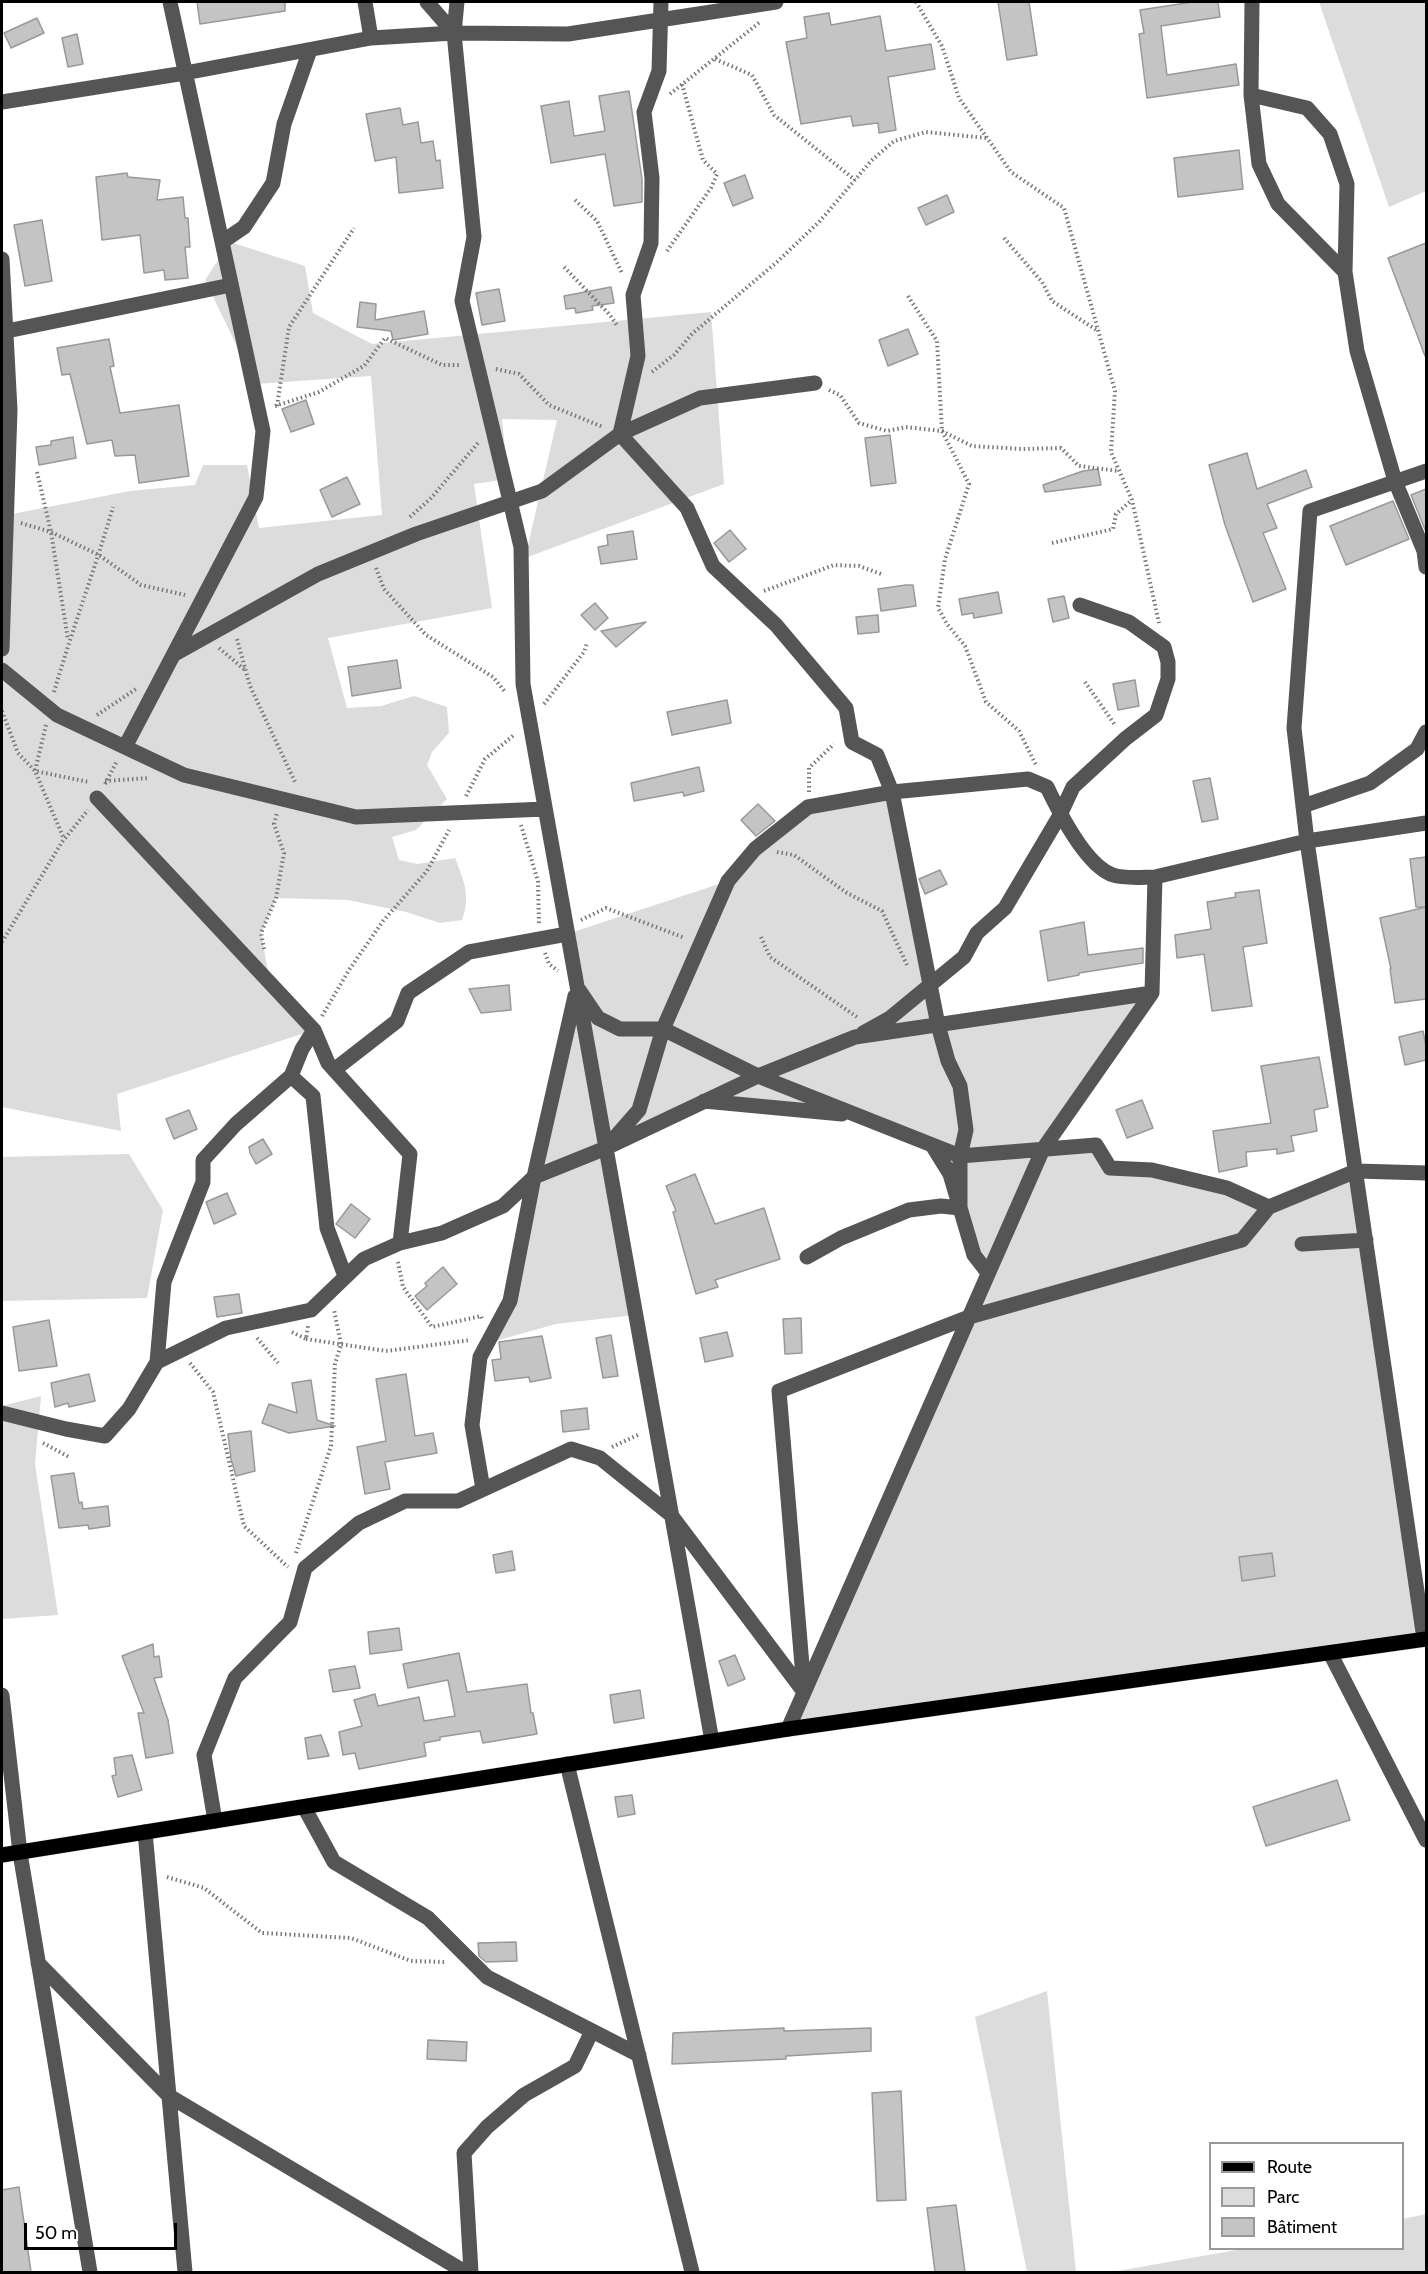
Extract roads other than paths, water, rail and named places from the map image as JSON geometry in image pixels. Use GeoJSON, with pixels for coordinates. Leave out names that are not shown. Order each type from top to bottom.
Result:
{"type":"FeatureCollection","features":[{"type":"Feature","properties":{"kind":"main road"},"geometry":{"type":"LineString","coordinates":[[2,1856],[788,1729],[1425,1639]]}},
{"type":"Feature","properties":{"kind":"street"},"geometry":{"type":"LineString","coordinates":[[125,747],[256,497],[263,431],[170,2]]}},
{"type":"Feature","properties":{"kind":"street"},"geometry":{"type":"LineString","coordinates":[[365,2],[371,38]]}},
{"type":"Feature","properties":{"kind":"street"},"geometry":{"type":"LineString","coordinates":[[427,2],[454,33]]}},
{"type":"Feature","properties":{"kind":"street"},"geometry":{"type":"LineString","coordinates":[[457,2],[454,33],[474,237],[462,301],[521,547],[523,684],[712,1741]]}},
{"type":"Feature","properties":{"kind":"street"},"geometry":{"type":"LineString","coordinates":[[620,434],[638,357],[633,295],[651,243],[652,178],[644,112],[659,71],[661,2]]}},
{"type":"Feature","properties":{"kind":"street"},"geometry":{"type":"LineString","coordinates":[[719,2],[745,6]]}},
{"type":"Feature","properties":{"kind":"street"},"geometry":{"type":"LineString","coordinates":[[2,102],[371,38],[454,33],[568,34],[776,2]]}},
{"type":"Feature","properties":{"kind":"street"},"geometry":{"type":"LineString","coordinates":[[1252,2],[1251,95],[1259,164],[1278,204],[1346,272]]}},
{"type":"Feature","properties":{"kind":"street"},"geometry":{"type":"LineString","coordinates":[[222,242],[244,227],[273,183],[284,124],[310,50]]}},
{"type":"Feature","properties":{"kind":"street"},"geometry":{"type":"LineString","coordinates":[[1251,95],[1307,108],[1330,134],[1347,184],[1346,272],[1357,351],[1395,481],[1424,551],[1426,567]]}},
{"type":"Feature","properties":{"kind":"street"},"geometry":{"type":"LineString","coordinates":[[2,259],[4,331],[10,410],[2,649]]}},
{"type":"Feature","properties":{"kind":"street"},"geometry":{"type":"LineString","coordinates":[[4,331],[231,285]]}},
{"type":"Feature","properties":{"kind":"street"},"geometry":{"type":"LineString","coordinates":[[173,656],[318,574],[416,534],[542,491],[620,434],[700,398],[815,382]]}},
{"type":"Feature","properties":{"kind":"street"},"geometry":{"type":"LineString","coordinates":[[620,434],[687,508],[713,566],[776,625],[846,708],[852,742],[878,755],[892,792],[938,1025],[948,1061],[960,1086],[966,1130],[960,1156],[960,1208]]}},
{"type":"Feature","properties":{"kind":"street"},"geometry":{"type":"LineString","coordinates":[[1425,1639],[1307,841],[1294,728],[1310,511],[1426,471]]}},
{"type":"Feature","properties":{"kind":"street"},"geometry":{"type":"LineString","coordinates":[[157,1362],[226,1328],[311,1310],[364,1258],[398,1244],[442,1233],[502,1206],[534,1177],[606,1148],[758,1076],[855,1037],[890,1018],[963,957],[976,933],[1005,908],[1060,815],[1073,787],[1156,715],[1168,679],[1168,662],[1164,647],[1130,622],[1080,605]]}},
{"type":"Feature","properties":{"kind":"street"},"geometry":{"type":"LineString","coordinates":[[2,670],[50,709],[80,726],[184,775],[356,817],[545,809]]}},
{"type":"Feature","properties":{"kind":"street"},"geometry":{"type":"LineString","coordinates":[[1303,806],[1370,783],[1417,749],[1426,732]]}},
{"type":"Feature","properties":{"kind":"street"},"geometry":{"type":"LineString","coordinates":[[606,1148],[639,1110],[663,1029],[728,881],[755,849],[808,807],[892,792],[1028,779],[1047,787],[1065,824],[1093,861],[1113,875],[1155,877],[1307,841],[1426,823]]}},
{"type":"Feature","properties":{"kind":"street"},"geometry":{"type":"LineString","coordinates":[[97,798],[314,1030],[328,1063],[410,1154],[398,1244]]}},
{"type":"Feature","properties":{"kind":"street"},"geometry":{"type":"LineString","coordinates":[[788,1729],[1043,1149],[1152,993],[1155,877]]}},
{"type":"Feature","properties":{"kind":"street"},"geometry":{"type":"LineString","coordinates":[[334,1070],[398,1022],[408,993],[469,952],[567,934]]}},
{"type":"Feature","properties":{"kind":"street"},"geometry":{"type":"LineString","coordinates":[[577,987],[598,1018],[620,1029],[663,1029],[758,1076],[960,1156],[1096,1145],[1110,1168],[1152,1170],[1227,1188],[1269,1207]]}},
{"type":"Feature","properties":{"kind":"street"},"geometry":{"type":"LineString","coordinates":[[483,1489],[472,1425],[480,1357],[510,1301],[534,1177],[577,987]]}},
{"type":"Feature","properties":{"kind":"street"},"geometry":{"type":"LineString","coordinates":[[855,1037],[1152,993]]}},
{"type":"Feature","properties":{"kind":"street"},"geometry":{"type":"LineString","coordinates":[[2,1413],[105,1436],[129,1409],[157,1362],[164,1282],[203,1182],[203,1160],[236,1124],[291,1076],[302,1049],[314,1030]]}},
{"type":"Feature","properties":{"kind":"street"},"geometry":{"type":"LineString","coordinates":[[291,1076],[313,1096],[327,1228],[345,1276]]}},
{"type":"Feature","properties":{"kind":"street"},"geometry":{"type":"LineString","coordinates":[[704,1101],[858,1116]]}},
{"type":"Feature","properties":{"kind":"street"},"geometry":{"type":"LineString","coordinates":[[932,1145],[950,1174],[974,1255],[988,1273]]}},
{"type":"Feature","properties":{"kind":"street"},"geometry":{"type":"LineString","coordinates":[[804,1692],[779,1391],[969,1317],[1242,1240],[1269,1207],[1356,1171],[1426,1173]]}},
{"type":"Feature","properties":{"kind":"street"},"geometry":{"type":"LineString","coordinates":[[807,1257],[842,1238],[909,1210],[941,1206],[960,1208]]}},
{"type":"Feature","properties":{"kind":"street"},"geometry":{"type":"LineString","coordinates":[[1302,1244],[1365,1240]]}},
{"type":"Feature","properties":{"kind":"street"},"geometry":{"type":"LineString","coordinates":[[215,1821],[204,1755],[235,1678],[290,1622],[305,1568],[358,1523],[405,1501],[458,1501],[571,1449],[600,1458],[671,1515],[804,1692]]}},
{"type":"Feature","properties":{"kind":"street"},"geometry":{"type":"LineString","coordinates":[[1330,1653],[1426,1840]]}},
{"type":"Feature","properties":{"kind":"street"},"geometry":{"type":"LineString","coordinates":[[2,1695],[20,1852],[90,2272]]}},
{"type":"Feature","properties":{"kind":"street"},"geometry":{"type":"LineString","coordinates":[[567,1764],[692,2272]]}},
{"type":"Feature","properties":{"kind":"street"},"geometry":{"type":"LineString","coordinates":[[304,1807],[334,1862],[428,1918],[487,1977],[639,2055]]}},
{"type":"Feature","properties":{"kind":"street"},"geometry":{"type":"LineString","coordinates":[[145,1832],[185,2272]]}},
{"type":"Feature","properties":{"kind":"street"},"geometry":{"type":"LineString","coordinates":[[38,1963],[169,2096],[465,2272]]}},
{"type":"Feature","properties":{"kind":"street"},"geometry":{"type":"LineString","coordinates":[[471,2272],[464,2153],[487,2127],[524,2095],[575,2066],[592,2031]]}}]}
